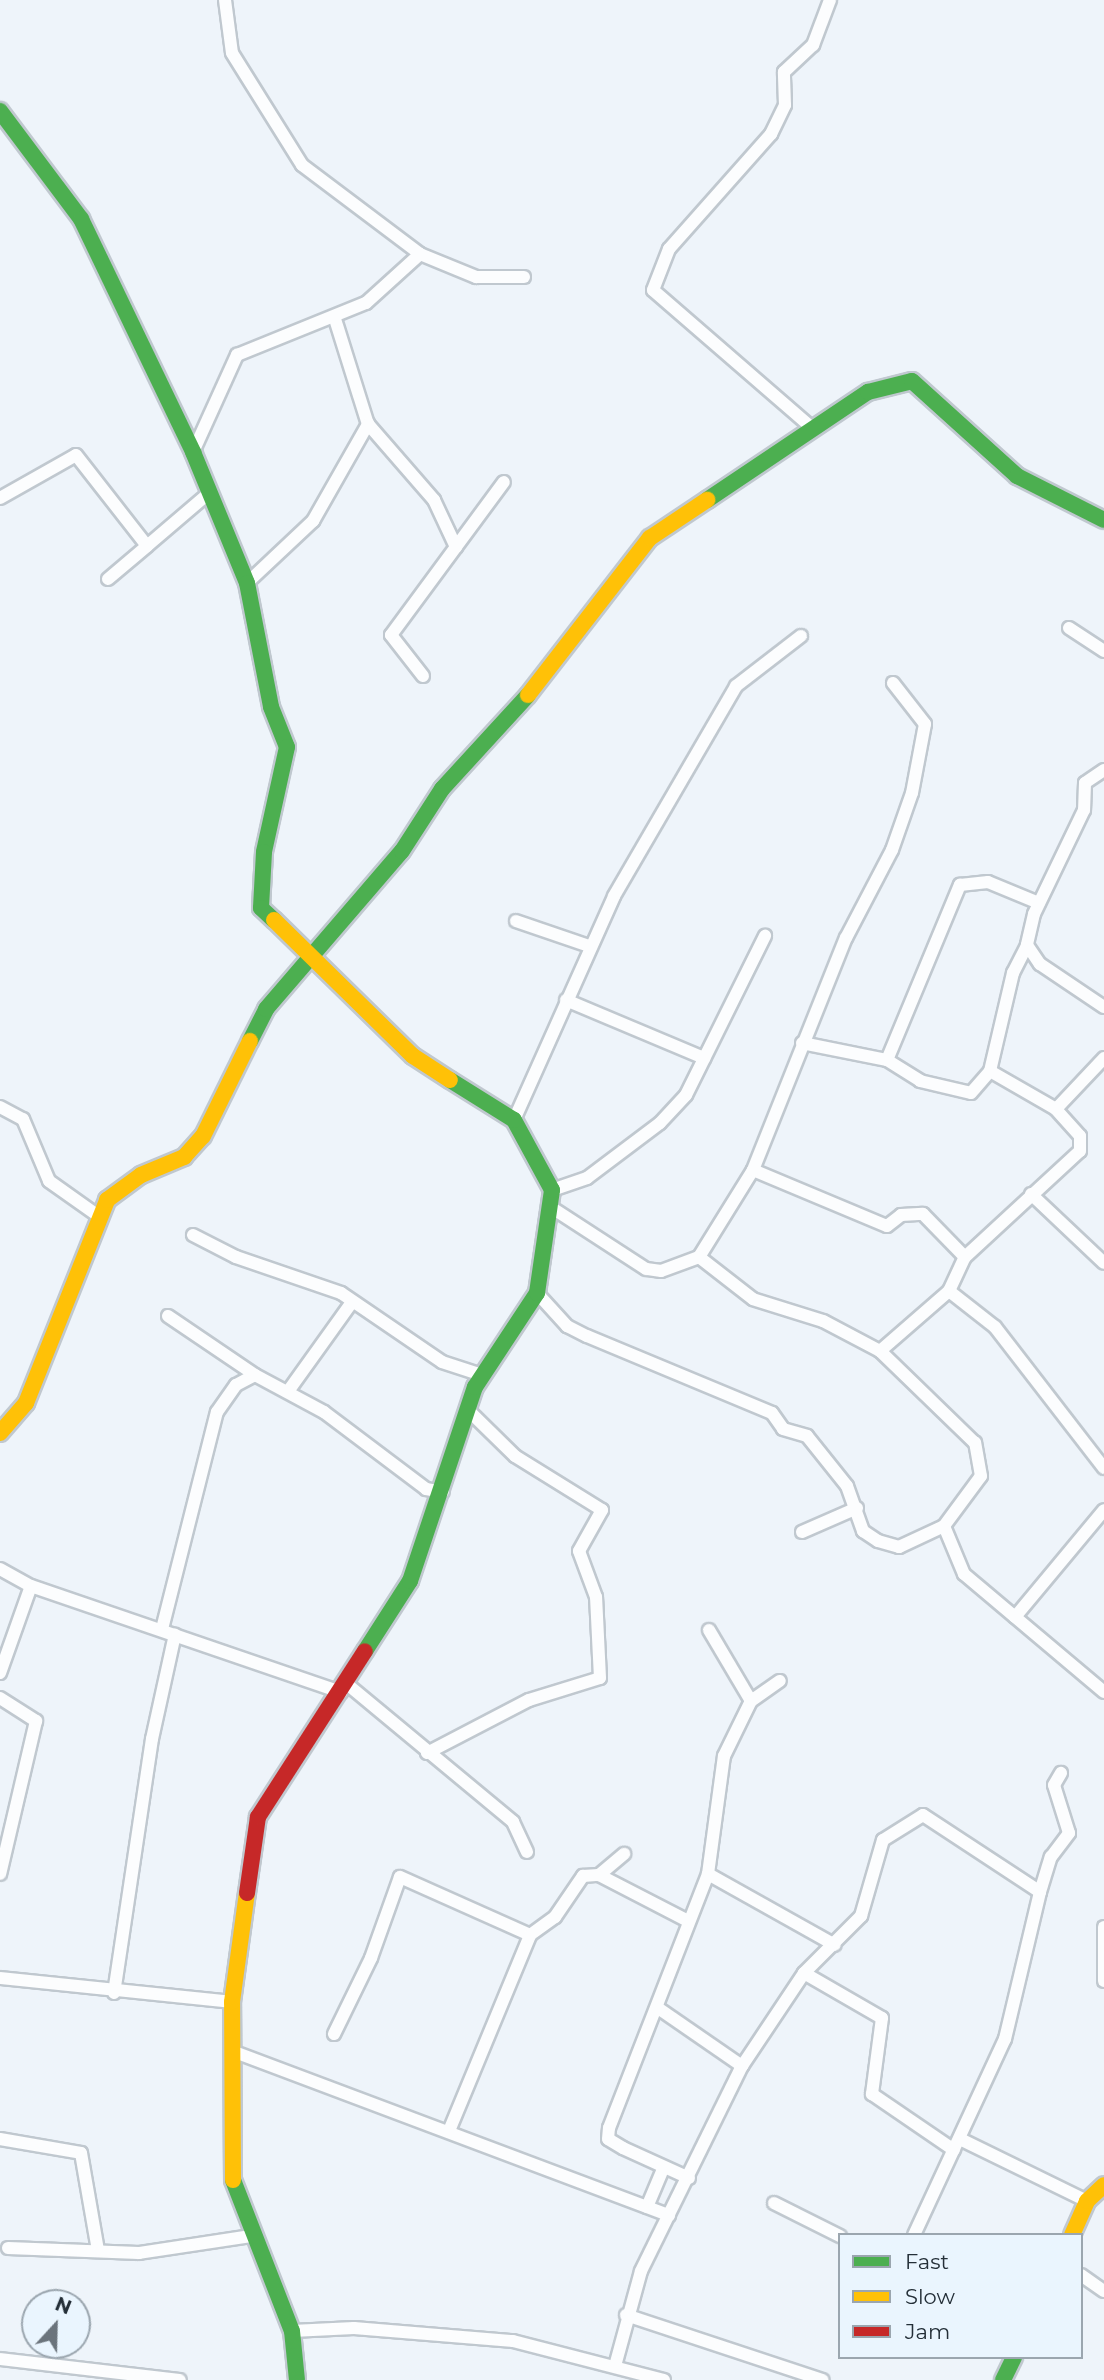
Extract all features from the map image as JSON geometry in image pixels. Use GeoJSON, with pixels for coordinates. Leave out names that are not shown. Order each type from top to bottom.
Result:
{"type":"FeatureCollection","features":[{"type":"Feature","properties":{"kind":"street"},"geometry":{"type":"LineString","coordinates":[[225,0],[232,53],[302,165],[420,254],[476,277],[524,277]]}},
{"type":"Feature","properties":{"kind":"street"},"geometry":{"type":"LineString","coordinates":[[811,427],[653,290],[677,239],[771,134],[785,105],[784,72],[813,46],[830,0]]}},
{"type":"Feature","properties":{"kind":"street"},"geometry":{"type":"LineString","coordinates":[[0,111],[81,219],[193,452],[247,583],[271,707],[287,747],[264,852],[261,908],[316,956],[412,1056],[514,1120],[551,1198],[646,1269],[661,1271],[699,1257],[753,1170],[846,938],[892,850],[915,781],[925,724],[893,682]]}},
{"type":"Feature","properties":{"kind":"street"},"geometry":{"type":"LineString","coordinates":[[193,452],[237,355],[335,319],[366,303],[420,254]]}},
{"type":"Feature","properties":{"kind":"street"},"geometry":{"type":"LineString","coordinates":[[335,319],[368,424],[434,500],[456,547]]}},
{"type":"Feature","properties":{"kind":"street"},"geometry":{"type":"LineString","coordinates":[[3,1423],[26,1404],[67,1306],[97,1215],[118,1188],[192,1149],[266,1009],[316,956],[442,789],[541,681],[650,538],[868,391],[912,381],[1017,476],[1104,520]]}},
{"type":"Feature","properties":{"kind":"street"},"geometry":{"type":"LineString","coordinates":[[247,583],[313,521],[368,424]]}},
{"type":"Feature","properties":{"kind":"street"},"geometry":{"type":"LineString","coordinates":[[0,498],[76,455],[147,546]]}},
{"type":"Feature","properties":{"kind":"street"},"geometry":{"type":"LineString","coordinates":[[423,676],[391,635],[504,482]]}},
{"type":"Feature","properties":{"kind":"street"},"geometry":{"type":"LineString","coordinates":[[108,579],[209,493]]}},
{"type":"Feature","properties":{"kind":"street"},"geometry":{"type":"LineString","coordinates":[[1069,628],[1104,651]]}},
{"type":"Feature","properties":{"kind":"street"},"geometry":{"type":"LineString","coordinates":[[514,1120],[589,947],[736,687],[800,636]]}},
{"type":"Feature","properties":{"kind":"street"},"geometry":{"type":"LineString","coordinates":[[802,1043],[887,1060],[920,1081],[971,1093],[990,1071],[1013,973],[1027,944],[1039,904],[1084,810],[1085,783],[1104,770]]}},
{"type":"Feature","properties":{"kind":"street"},"geometry":{"type":"LineString","coordinates":[[887,1060],[960,885],[988,882],[1039,904]]}},
{"type":"Feature","properties":{"kind":"street"},"geometry":{"type":"LineString","coordinates":[[516,921],[589,947]]}},
{"type":"Feature","properties":{"kind":"street"},"geometry":{"type":"LineString","coordinates":[[551,1198],[587,1178],[660,1123],[686,1095],[765,936]]}},
{"type":"Feature","properties":{"kind":"street"},"geometry":{"type":"LineString","coordinates":[[1027,944],[1040,964],[1104,1007]]}},
{"type":"Feature","properties":{"kind":"street"},"geometry":{"type":"LineString","coordinates":[[566,1000],[704,1058]]}},
{"type":"Feature","properties":{"kind":"street"},"geometry":{"type":"LineString","coordinates":[[1056,1109],[1104,1058]]}},
{"type":"Feature","properties":{"kind":"street"},"geometry":{"type":"LineString","coordinates":[[880,1351],[949,1291],[965,1257],[1080,1151],[1080,1136],[1056,1109],[990,1071]]}},
{"type":"Feature","properties":{"kind":"street"},"geometry":{"type":"LineString","coordinates":[[0,1107],[23,1119],[49,1181],[97,1215]]}},
{"type":"Feature","properties":{"kind":"street"},"geometry":{"type":"LineString","coordinates":[[753,1170],[887,1226],[901,1215],[923,1214],[965,1257]]}},
{"type":"Feature","properties":{"kind":"street"},"geometry":{"type":"LineString","coordinates":[[1031,1194],[1104,1263]]}},
{"type":"Feature","properties":{"kind":"street"},"geometry":{"type":"LineString","coordinates":[[297,2380],[292,2331],[252,2236],[230,2173],[232,2002],[263,1803],[344,1688],[410,1581],[443,1492],[467,1409],[482,1375],[537,1293],[551,1198]]}},
{"type":"Feature","properties":{"kind":"street"},"geometry":{"type":"LineString","coordinates":[[193,1235],[352,1302],[442,1362],[482,1375]]}},
{"type":"Feature","properties":{"kind":"street"},"geometry":{"type":"LineString","coordinates":[[537,1293],[567,1326],[772,1413],[783,1429],[807,1436],[856,1508],[863,1531],[899,1547],[944,1526],[981,1476],[983,1459],[975,1443],[880,1351],[823,1321],[753,1298],[699,1257]]}},
{"type":"Feature","properties":{"kind":"street"},"geometry":{"type":"LineString","coordinates":[[949,1291],[995,1327],[1104,1468]]}},
{"type":"Feature","properties":{"kind":"street"},"geometry":{"type":"LineString","coordinates":[[289,1390],[352,1302]]}},
{"type":"Feature","properties":{"kind":"street"},"geometry":{"type":"LineString","coordinates":[[168,1316],[255,1375],[289,1390],[426,1489],[443,1492]]}},
{"type":"Feature","properties":{"kind":"street"},"geometry":{"type":"LineString","coordinates":[[162,1629],[217,1412],[236,1385],[255,1375]]}},
{"type":"Feature","properties":{"kind":"street"},"geometry":{"type":"LineString","coordinates":[[427,1753],[529,1700],[600,1678],[596,1597],[579,1551],[602,1510],[515,1456],[467,1409]]}},
{"type":"Feature","properties":{"kind":"street"},"geometry":{"type":"LineString","coordinates":[[802,1532],[856,1508]]}},
{"type":"Feature","properties":{"kind":"street"},"geometry":{"type":"LineString","coordinates":[[1015,1618],[1104,1510]]}},
{"type":"Feature","properties":{"kind":"street"},"geometry":{"type":"LineString","coordinates":[[944,1526],[964,1574],[1104,1692]]}},
{"type":"Feature","properties":{"kind":"street"},"geometry":{"type":"LineString","coordinates":[[0,1569],[32,1586],[344,1688],[513,1822],[527,1852]]}},
{"type":"Feature","properties":{"kind":"street"},"geometry":{"type":"LineString","coordinates":[[0,1673],[32,1586]]}},
{"type":"Feature","properties":{"kind":"street"},"geometry":{"type":"LineString","coordinates":[[709,1630],[751,1701]]}},
{"type":"Feature","properties":{"kind":"street"},"geometry":{"type":"LineString","coordinates":[[114,1993],[152,1739],[175,1634]]}},
{"type":"Feature","properties":{"kind":"street"},"geometry":{"type":"LineString","coordinates":[[689,2178],[663,2169],[608,2139],[688,1921],[708,1874],[724,1756],[751,1701],[780,1681]]}},
{"type":"Feature","properties":{"kind":"street"},"geometry":{"type":"LineString","coordinates":[[0,1698],[36,1721],[0,1874]]}},
{"type":"Feature","properties":{"kind":"street"},"geometry":{"type":"LineString","coordinates":[[915,2233],[1005,2039],[1040,1892],[1051,1857],[1069,1833],[1054,1785],[1061,1773]]}},
{"type":"Feature","properties":{"kind":"street"},"geometry":{"type":"LineString","coordinates":[[615,2366],[626,2315],[669,2215],[742,2066],[804,1973],[835,1945],[861,1916],[883,1840],[923,1815],[1040,1892]]}},
{"type":"Feature","properties":{"kind":"street"},"geometry":{"type":"LineString","coordinates":[[599,1875],[624,1854]]}},
{"type":"Feature","properties":{"kind":"street"},"geometry":{"type":"LineString","coordinates":[[708,1874],[835,1945]]}},
{"type":"Feature","properties":{"kind":"street"},"geometry":{"type":"LineString","coordinates":[[449,2131],[530,1935],[555,1917],[583,1876],[599,1875],[688,1921]]}},
{"type":"Feature","properties":{"kind":"street"},"geometry":{"type":"LineString","coordinates":[[334,2034],[371,1958],[400,1877],[530,1935]]}},
{"type":"Feature","properties":{"kind":"street"},"geometry":{"type":"LineString","coordinates":[[1104,1927],[1104,1981]]}},
{"type":"Feature","properties":{"kind":"street"},"geometry":{"type":"LineString","coordinates":[[804,1973],[882,2018],[872,2094],[957,2145],[1087,2201]]}},
{"type":"Feature","properties":{"kind":"street"},"geometry":{"type":"LineString","coordinates":[[0,1978],[114,1993],[232,2002]]}},
{"type":"Feature","properties":{"kind":"street"},"geometry":{"type":"LineString","coordinates":[[658,2008],[742,2066]]}},
{"type":"Feature","properties":{"kind":"street"},"geometry":{"type":"LineString","coordinates":[[232,2051],[669,2215]]}},
{"type":"Feature","properties":{"kind":"street"},"geometry":{"type":"LineString","coordinates":[[0,2139],[81,2153],[98,2250]]}},
{"type":"Feature","properties":{"kind":"street"},"geometry":{"type":"LineString","coordinates":[[647,2207],[663,2169]]}},
{"type":"Feature","properties":{"kind":"street"},"geometry":{"type":"LineString","coordinates":[[1073,2233],[1087,2201],[1104,2185]]}},
{"type":"Feature","properties":{"kind":"street"},"geometry":{"type":"LineString","coordinates":[[774,2203],[838,2235]]}},
{"type":"Feature","properties":{"kind":"street"},"geometry":{"type":"LineString","coordinates":[[8,2248],[198,2248],[252,2236]]}},
{"type":"Feature","properties":{"kind":"street"},"geometry":{"type":"LineString","coordinates":[[1083,2276],[1104,2291]]}},
{"type":"Feature","properties":{"kind":"street"},"geometry":{"type":"LineString","coordinates":[[626,2315],[823,2380]]}},
{"type":"Feature","properties":{"kind":"street"},"geometry":{"type":"LineString","coordinates":[[292,2331],[354,2328],[501,2340],[664,2380]]}},
{"type":"Feature","properties":{"kind":"street"},"geometry":{"type":"LineString","coordinates":[[0,2359],[180,2380]]}},
{"type":"Feature","properties":{"kind":"street"},"geometry":{"type":"LineString","coordinates":[[1003,2380],[1013,2359]]}},
{"type":"Feature","properties":{"kind":"traffic: fast"},"geometry":{"type":"LineString","coordinates":[[0,111],[81,219],[193,452],[247,583],[271,707],[287,747],[264,852],[261,908],[274,920]]}},
{"type":"Feature","properties":{"kind":"traffic: fast"},"geometry":{"type":"LineString","coordinates":[[707,500],[868,392],[912,381],[1017,476],[1104,520]]}},
{"type":"Feature","properties":{"kind":"traffic: fast"},"geometry":{"type":"LineString","coordinates":[[250,1041],[266,1009],[402,851],[442,789],[528,695]]}},
{"type":"Feature","properties":{"kind":"traffic: fast"},"geometry":{"type":"LineString","coordinates":[[365,1651],[410,1581],[475,1387],[537,1293],[552,1190],[514,1120],[450,1080]]}},
{"type":"Feature","properties":{"kind":"traffic: fast"},"geometry":{"type":"LineString","coordinates":[[233,2180],[292,2331],[297,2380]]}},
{"type":"Feature","properties":{"kind":"traffic: fast"},"geometry":{"type":"LineString","coordinates":[[1003,2380],[1013,2359]]}},
{"type":"Feature","properties":{"kind":"traffic: slow"},"geometry":{"type":"LineString","coordinates":[[528,695],[650,538],[707,500]]}},
{"type":"Feature","properties":{"kind":"traffic: slow"},"geometry":{"type":"LineString","coordinates":[[274,920],[413,1056],[450,1080]]}},
{"type":"Feature","properties":{"kind":"traffic: slow"},"geometry":{"type":"LineString","coordinates":[[0,1433],[26,1403],[107,1200],[141,1175],[184,1157],[203,1136],[250,1041]]}},
{"type":"Feature","properties":{"kind":"traffic: slow"},"geometry":{"type":"LineString","coordinates":[[233,2180],[232,2002],[247,1893]]}},
{"type":"Feature","properties":{"kind":"traffic: slow"},"geometry":{"type":"LineString","coordinates":[[1073,2233],[1087,2201],[1104,2185]]}},
{"type":"Feature","properties":{"kind":"traffic: jam"},"geometry":{"type":"LineString","coordinates":[[247,1893],[258,1817],[365,1651]]}}]}
